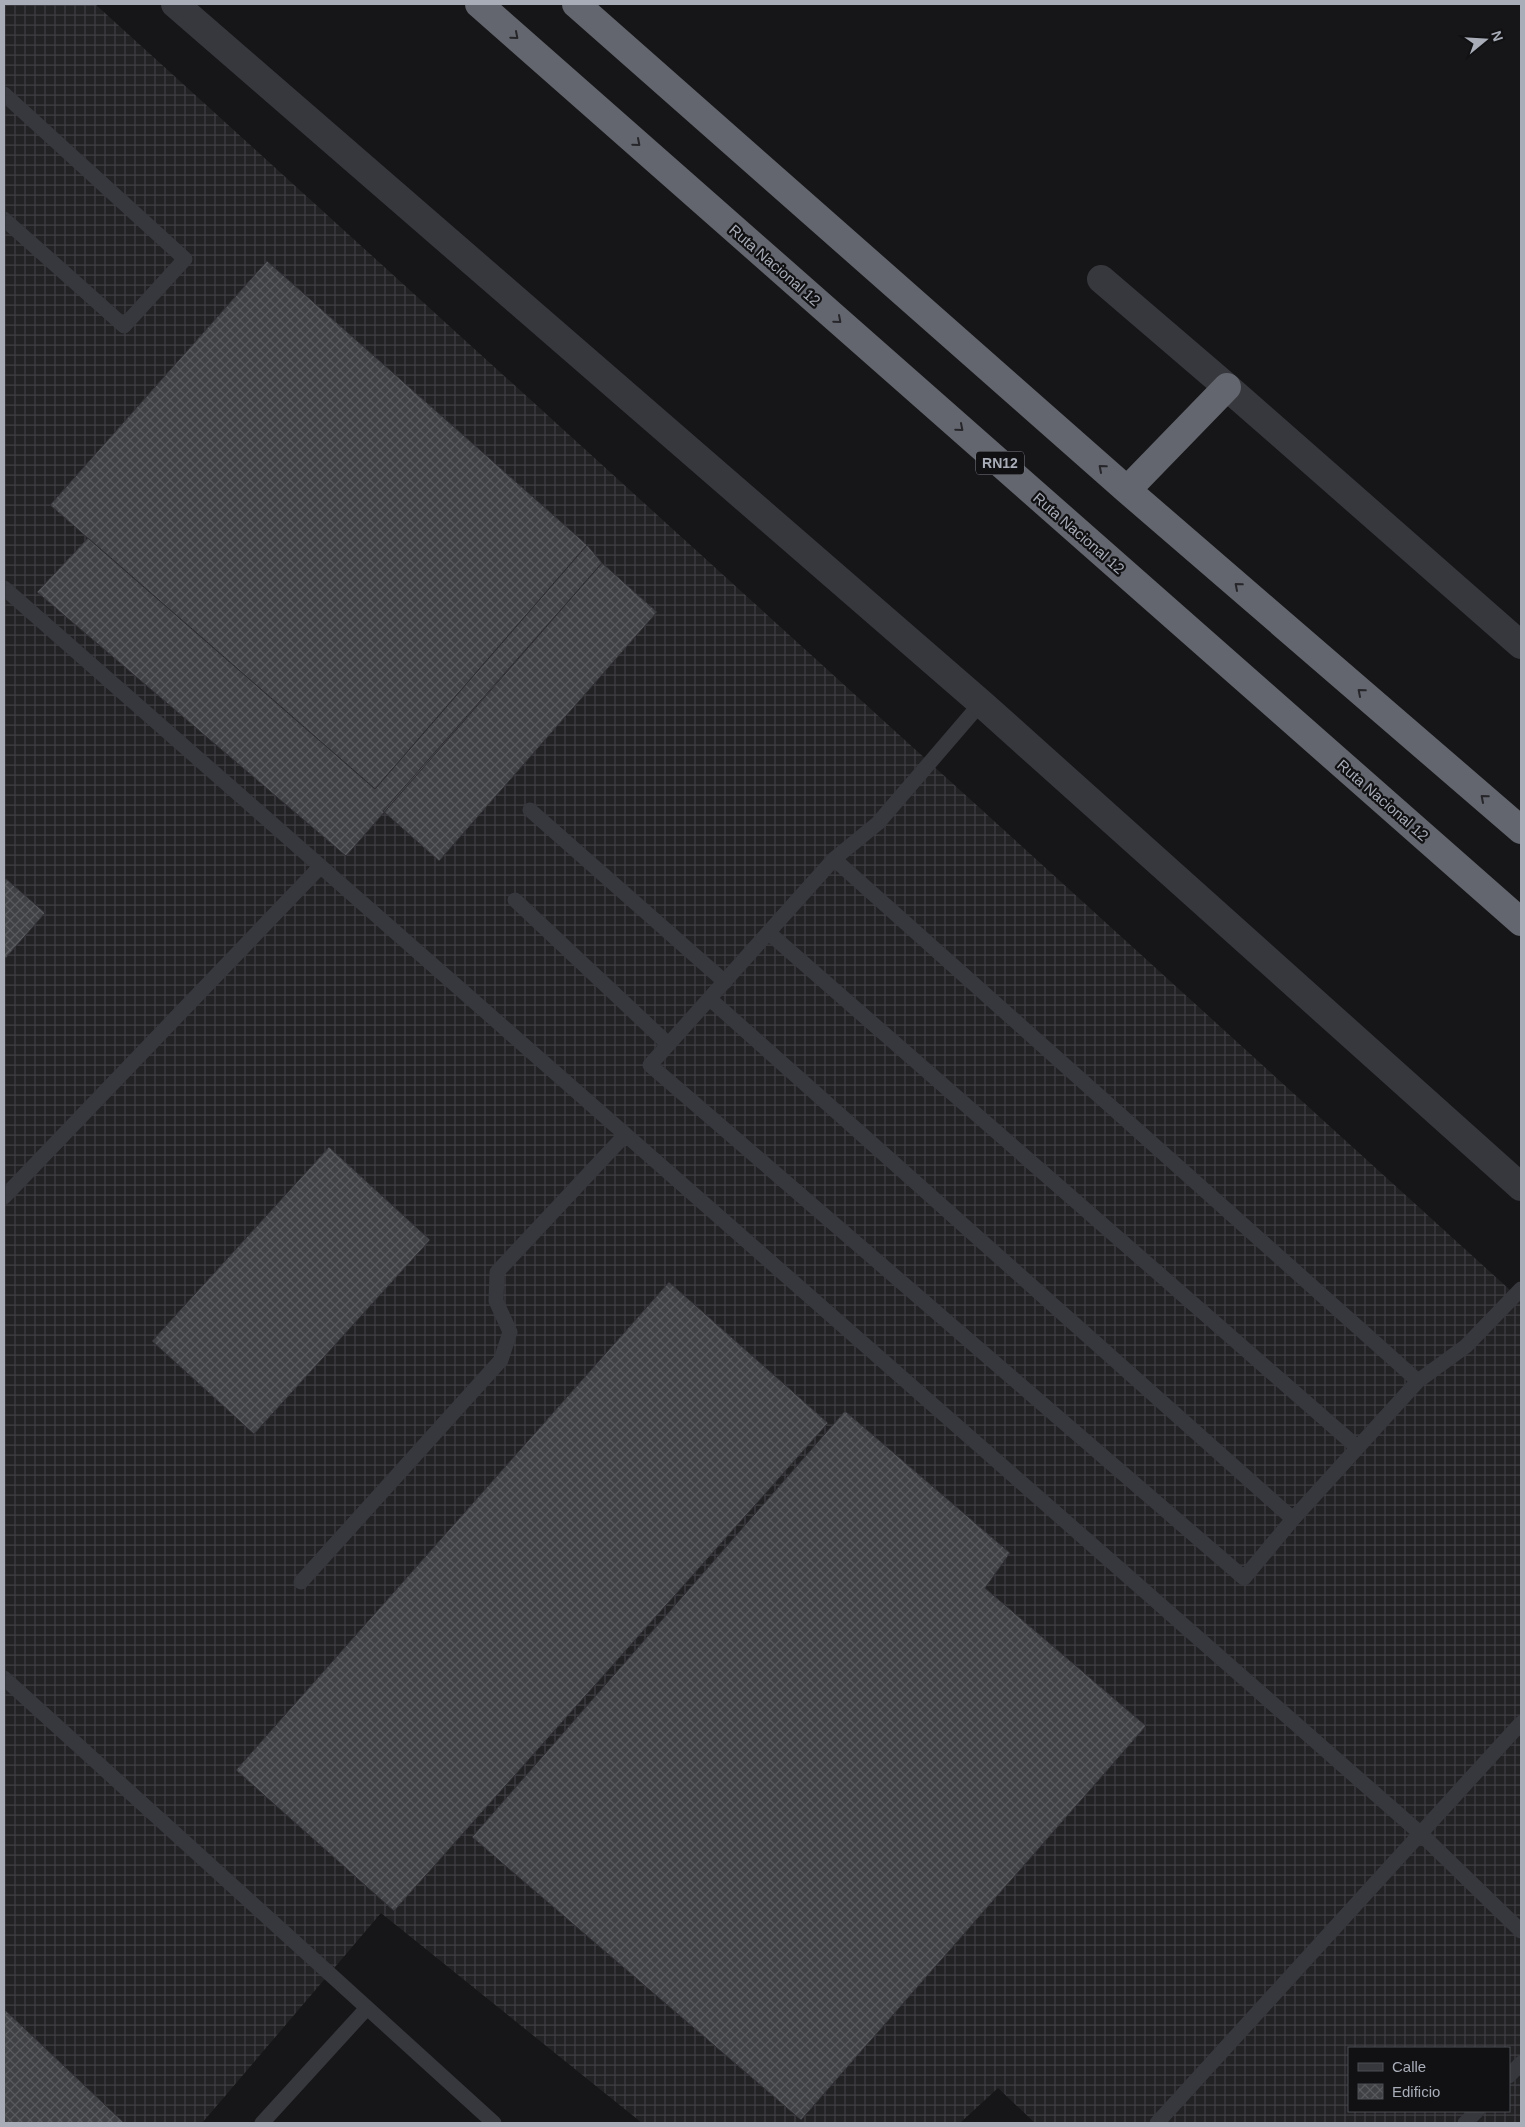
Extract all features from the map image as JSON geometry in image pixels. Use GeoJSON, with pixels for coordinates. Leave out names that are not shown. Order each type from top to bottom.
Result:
{"type":"FeatureCollection","features":[{"type":"Feature","properties":{"kind":"highway","name":"Ruta Nacional 12"},"geometry":{"type":"LineString","coordinates":[[479,4],[1521,922]]}},
{"type":"Feature","properties":{"kind":"highway"},"geometry":{"type":"LineString","coordinates":[[576,4],[1127,490],[1521,830]]}},
{"type":"Feature","properties":{"kind":"highway"},"geometry":{"type":"LineString","coordinates":[[1127,490],[1227,387]]}},
{"type":"Feature","properties":{"kind":"street"},"geometry":{"type":"LineString","coordinates":[[175,4],[980,703],[1521,1187]]}},
{"type":"Feature","properties":{"kind":"street"},"geometry":{"type":"LineString","coordinates":[[1100,279],[1227,387],[1521,645]]}},
{"type":"Feature","properties":{"kind":"lane"},"geometry":{"type":"LineString","coordinates":[[4,94],[185,259],[124,326],[4,219]]}},
{"type":"Feature","properties":{"kind":"lane"},"geometry":{"type":"LineString","coordinates":[[4,588],[1421,1834],[1521,1931]]}},
{"type":"Feature","properties":{"kind":"lane"},"geometry":{"type":"LineString","coordinates":[[980,703],[878,823],[834,859],[650,1065],[1244,1578],[1293,1519],[1418,1381],[1466,1346],[1521,1289]]}},
{"type":"Feature","properties":{"kind":"lane"},"geometry":{"type":"LineString","coordinates":[[530,810],[725,982]]}},
{"type":"Feature","properties":{"kind":"lane"},"geometry":{"type":"LineString","coordinates":[[834,859],[1418,1381]]}},
{"type":"Feature","properties":{"kind":"lane"},"geometry":{"type":"LineString","coordinates":[[4,1197],[320,867]]}},
{"type":"Feature","properties":{"kind":"lane"},"geometry":{"type":"LineString","coordinates":[[515,900],[668,1044]]}},
{"type":"Feature","properties":{"kind":"lane"},"geometry":{"type":"LineString","coordinates":[[768,933],[1357,1447]]}},
{"type":"Feature","properties":{"kind":"lane"},"geometry":{"type":"LineString","coordinates":[[710,999],[1293,1519]]}},
{"type":"Feature","properties":{"kind":"lane"},"geometry":{"type":"LineString","coordinates":[[301,1582],[501,1360],[510,1332],[496,1301],[497,1272],[626,1135]]}},
{"type":"Feature","properties":{"kind":"lane"},"geometry":{"type":"LineString","coordinates":[[4,1678],[494,2123]]}},
{"type":"Feature","properties":{"kind":"lane"},"geometry":{"type":"LineString","coordinates":[[1157,2123],[1521,1723]]}},
{"type":"Feature","properties":{"kind":"lane"},"geometry":{"type":"LineString","coordinates":[[262,2123],[367,2008]]}},
{"type":"Feature","properties":{"kind":"lane"},"geometry":{"type":"LineString","coordinates":[[1510,2075],[1521,2063]]}},
{"type":"Feature","properties":{"kind":"lane"},"geometry":{"type":"LineString","coordinates":[[1465,2123],[1476,2112]]}},
{"type":"Feature","properties":{"kind":"shaded area"},"geometry":{"type":"Polygon","coordinates":[[[4,4],[95,4],[1521,1300],[1521,2123],[1035,2123],[998,2088],[960,2123],[642,2123],[381,1913],[202,2123],[4,2123],[4,4]]]}},
{"type":"Feature","properties":{"kind":"building"},"geometry":{"type":"Polygon","coordinates":[[[267,261],[587,545],[375,789],[50,505],[267,261]]]}},
{"type":"Feature","properties":{"kind":"building"},"geometry":{"type":"Polygon","coordinates":[[[88,538],[375,789],[587,545],[602,563],[346,856],[37,592],[88,538]]]}},
{"type":"Feature","properties":{"kind":"building"},"geometry":{"type":"Polygon","coordinates":[[[602,563],[657,612],[439,861],[383,811],[602,563]]]}},
{"type":"Feature","properties":{"kind":"building"},"geometry":{"type":"Polygon","coordinates":[[[4,877],[45,913],[4,960],[4,877]]]}},
{"type":"Feature","properties":{"kind":"building"},"geometry":{"type":"Polygon","coordinates":[[[329,1147],[430,1240],[254,1434],[152,1341],[329,1147]]]}},
{"type":"Feature","properties":{"kind":"building"},"geometry":{"type":"Polygon","coordinates":[[[669,1282],[828,1423],[394,1911],[236,1770],[669,1282]]]}},
{"type":"Feature","properties":{"kind":"building"},"geometry":{"type":"Polygon","coordinates":[[[845,1411],[1010,1553],[985,1588],[1146,1726],[801,2120],[472,1837],[845,1411]]]}},
{"type":"Feature","properties":{"kind":"building"},"geometry":{"type":"Polygon","coordinates":[[[4,2009],[124,2123],[4,2123],[4,2009]]]}}]}
